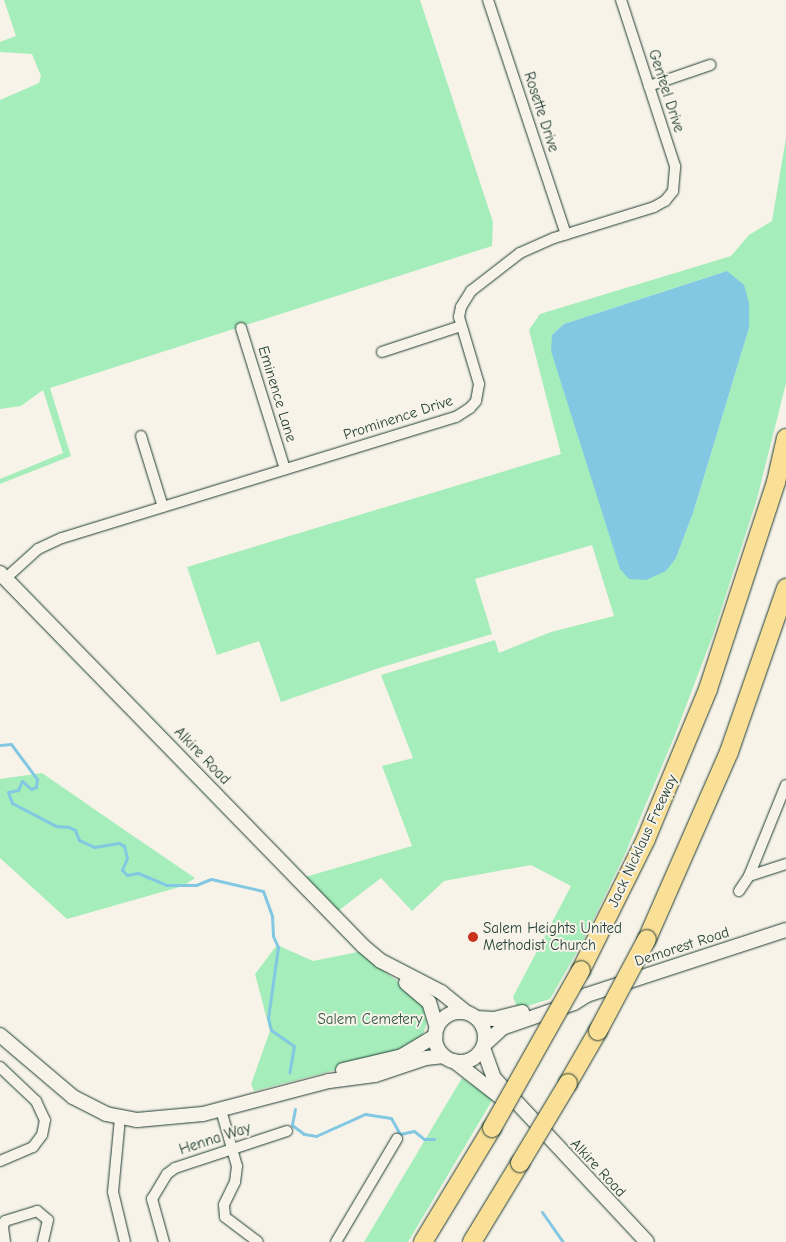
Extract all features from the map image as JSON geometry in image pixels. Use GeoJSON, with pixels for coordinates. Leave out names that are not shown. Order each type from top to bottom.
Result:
{"type":"FeatureCollection","features":[{"type":"Feature","properties":{"kind":"highway","name":"Jack Nicklaus Freeway"},"geometry":{"type":"LineString","coordinates":[[423,1242],[492,1128],[581,970],[646,839],[705,698],[776,482],[786,438]]}},
{"type":"Feature","properties":{"kind":"highway"},"geometry":{"type":"LineString","coordinates":[[472,1242],[568,1083],[647,939],[729,752],[786,588]]}},
{"type":"Feature","properties":{"kind":"main road","name":"Alkire Road"},"geometry":{"type":"LineString","coordinates":[[3,575],[363,946],[382,961],[441,992],[472,1015]]}},
{"type":"Feature","properties":{"kind":"main road","name":"Demorest Road"},"geometry":{"type":"LineString","coordinates":[[484,1046],[502,1028],[574,1004],[588,995],[786,930]]}},
{"type":"Feature","properties":{"kind":"main road","name":"Alkire Road"},"geometry":{"type":"LineString","coordinates":[[382,961],[390,973],[426,998],[436,1032]]}},
{"type":"Feature","properties":{"kind":"main road","name":"Demorest Road"},"geometry":{"type":"LineString","coordinates":[[472,1015],[504,1017],[571,996],[588,995]]}},
{"type":"Feature","properties":{"kind":"main road"},"geometry":{"type":"LineString","coordinates":[[0,1035],[73,1097],[120,1118],[170,1119],[221,1110],[329,1081],[375,1075],[430,1057],[472,1059],[484,1046],[485,1031],[472,1015],[448,1015],[436,1032],[402,1056],[296,1081],[268,1097]]}},
{"type":"Feature","properties":{"kind":"main road"},"geometry":{"type":"LineString","coordinates":[[436,1032],[449,1059]]}},
{"type":"Feature","properties":{"kind":"main road","name":"Alkire Road"},"geometry":{"type":"LineString","coordinates":[[484,1046],[491,1074],[527,1116],[647,1242]]}},
{"type":"Feature","properties":{"kind":"main road","name":"Alkire Road"},"geometry":{"type":"LineString","coordinates":[[449,1059],[527,1116]]}},
{"type":"Feature","properties":{"kind":"street","name":"Rosette Drive"},"geometry":{"type":"LineString","coordinates":[[488,0],[566,234]]}},
{"type":"Feature","properties":{"kind":"street","name":"Genteel Drive"},"geometry":{"type":"LineString","coordinates":[[620,0],[675,166],[673,192]]}},
{"type":"Feature","properties":{"kind":"street"},"geometry":{"type":"LineString","coordinates":[[649,86],[710,65]]}},
{"type":"Feature","properties":{"kind":"street","name":"Prominence Drive"},"geometry":{"type":"LineString","coordinates":[[3,575],[49,543],[456,417],[470,408],[476,401],[479,384],[461,326],[461,307],[471,291],[520,253],[566,234],[654,207],[665,201],[673,192]]}},
{"type":"Feature","properties":{"kind":"street"},"geometry":{"type":"LineString","coordinates":[[382,352],[461,326]]}},
{"type":"Feature","properties":{"kind":"street","name":"Eminence Lane"},"geometry":{"type":"LineString","coordinates":[[241,328],[285,469]]}},
{"type":"Feature","properties":{"kind":"street"},"geometry":{"type":"LineString","coordinates":[[141,436],[163,507]]}},
{"type":"Feature","properties":{"kind":"street"},"geometry":{"type":"LineString","coordinates":[[739,891],[749,876],[786,785]]}},
{"type":"Feature","properties":{"kind":"street"},"geometry":{"type":"LineString","coordinates":[[749,876],[786,864]]}},
{"type":"Feature","properties":{"kind":"street"},"geometry":{"type":"LineString","coordinates":[[0,1067],[36,1101],[45,1120],[42,1135],[34,1147],[0,1161]]}},
{"type":"Feature","properties":{"kind":"street"},"geometry":{"type":"LineString","coordinates":[[221,1110],[233,1149],[237,1176],[224,1212],[229,1221],[258,1242]]}},
{"type":"Feature","properties":{"kind":"street"},"geometry":{"type":"LineString","coordinates":[[120,1118],[113,1192],[125,1242]]}},
{"type":"Feature","properties":{"kind":"street","name":"Henna Way"},"geometry":{"type":"LineString","coordinates":[[164,1242],[152,1199],[160,1181],[175,1168],[287,1131]]}},
{"type":"Feature","properties":{"kind":"street"},"geometry":{"type":"LineString","coordinates":[[336,1242],[397,1139]]}},
{"type":"Feature","properties":{"kind":"street"},"geometry":{"type":"LineString","coordinates":[[5,1242],[2,1227],[6,1221],[37,1211],[48,1220],[43,1242]]}},
{"type":"Feature","properties":{"kind":"green space"},"geometry":{"type":"Polygon","coordinates":[[[4,0],[420,0],[493,222],[492,246],[50,388],[71,456],[0,484],[0,479],[63,453],[43,390],[21,406],[0,409],[0,100],[39,83],[41,76],[32,54],[0,52],[0,42],[16,36],[4,0]]]}},
{"type":"Feature","properties":{"kind":"green space"},"geometry":{"type":"Polygon","coordinates":[[[786,138],[786,383],[757,499],[713,635],[675,735],[625,854],[581,945],[550,999],[518,1009],[513,997],[571,886],[531,865],[444,881],[412,911],[381,878],[338,911],[305,877],[412,846],[382,766],[413,758],[381,675],[495,640],[499,653],[551,632],[614,616],[592,545],[475,579],[492,634],[379,668],[281,702],[259,641],[217,655],[187,567],[561,454],[529,330],[540,314],[731,256],[749,235],[772,221],[786,138]],[[727,271],[564,324],[552,335],[552,351],[620,568],[676,558],[693,513],[749,328],[727,271]]]}},
{"type":"Feature","properties":{"kind":"green space"},"geometry":{"type":"Polygon","coordinates":[[[42,773],[195,878],[183,886],[67,919],[0,858],[0,779],[42,773]]]}},
{"type":"Feature","properties":{"kind":"green space","name":"Salem Cemetery"},"geometry":{"type":"Polygon","coordinates":[[[277,945],[313,961],[358,952],[411,991],[423,1006],[427,1022],[423,1034],[410,1047],[386,1057],[254,1091],[251,1084],[270,1031],[255,974],[277,945]]]}},
{"type":"Feature","properties":{"kind":"green space"},"geometry":{"type":"Polygon","coordinates":[[[462,1078],[493,1099],[408,1242],[364,1242],[462,1078]]]}},
{"type":"Feature","properties":{"kind":"water"},"geometry":{"type":"Polygon","coordinates":[[[727,271],[744,285],[749,303],[749,328],[693,513],[676,558],[666,571],[646,580],[629,579],[620,569],[551,351],[552,335],[564,324],[727,271]]]}},
{"type":"Feature","properties":{"kind":"waterway"},"geometry":{"type":"LineString","coordinates":[[0,745],[11,744],[37,779],[36,787],[31,789],[22,781],[18,790],[8,792],[12,803],[56,826],[69,827],[75,830],[79,840],[94,847],[119,843],[124,846],[127,858],[122,870],[127,875],[138,873],[166,885],[196,885],[211,879],[263,891],[272,916],[273,936],[278,947],[268,1018],[271,1030],[294,1046],[289,1073]]}},
{"type":"Feature","properties":{"kind":"waterway"},"geometry":{"type":"LineString","coordinates":[[295,1109],[292,1125],[304,1134],[316,1136],[365,1114],[391,1118],[400,1134],[414,1131],[424,1139],[434,1139]]}},
{"type":"Feature","properties":{"kind":"waterway"},"geometry":{"type":"LineString","coordinates":[[542,1212],[563,1242]]}},
{"type":"Feature","properties":{"kind":"place","name":"Salem Heights United Methodist Church"},"geometry":{"type":"Point","coordinates":[473,937]}}]}
